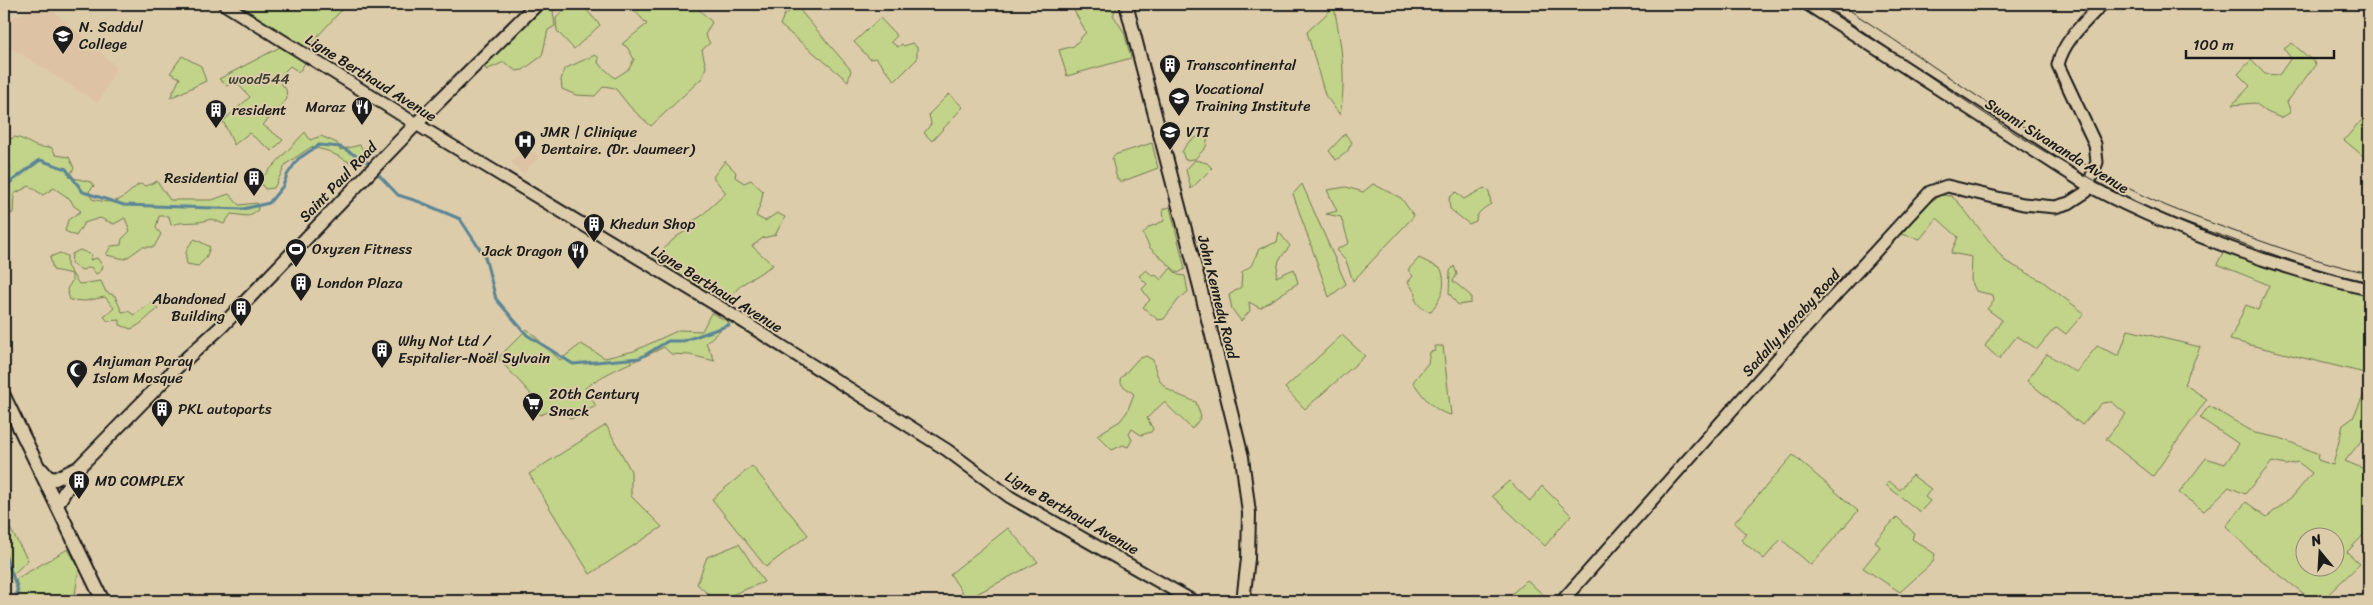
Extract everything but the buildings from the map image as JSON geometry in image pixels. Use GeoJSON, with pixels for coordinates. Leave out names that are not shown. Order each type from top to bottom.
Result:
{"type":"FeatureCollection","features":[{"type":"Feature","properties":{"kind":"main road","name":"Saint Paul Road"},"geometry":{"type":"LineString","coordinates":[[57,505],[79,468],[177,367],[221,327],[416,124],[537,4]]}},
{"type":"Feature","properties":{"kind":"main road","name":"John Kennedy Road"},"geometry":{"type":"LineString","coordinates":[[1126,4],[1199,283],[1242,457],[1249,513],[1248,559],[1243,601]]}},
{"type":"Feature","properties":{"kind":"main road"},"geometry":{"type":"LineString","coordinates":[[4,396],[103,601]]}},
{"type":"Feature","properties":{"kind":"main road","name":"Saint Paul Road"},"geometry":{"type":"LineString","coordinates":[[40,469],[48,477],[55,480],[79,468]]}},
{"type":"Feature","properties":{"kind":"street","name":"Ligne Berthaud Avenue"},"geometry":{"type":"LineString","coordinates":[[224,4],[416,124],[723,309],[947,450],[1010,497],[1193,601]]}},
{"type":"Feature","properties":{"kind":"street","name":"Swami Sivananda Avenue"},"geometry":{"type":"LineString","coordinates":[[1807,4],[2089,186],[2127,207],[2221,245],[2346,285],[2369,289]]}},
{"type":"Feature","properties":{"kind":"street"},"geometry":{"type":"LineString","coordinates":[[2089,186],[2097,162],[2095,144],[2058,65],[2066,44],[2102,4]]}},
{"type":"Feature","properties":{"kind":"street","name":"Sadally Moraby Road"},"geometry":{"type":"LineString","coordinates":[[1562,601],[1796,338],[1930,192],[1947,186],[2023,204],[2055,207],[2080,197],[2089,186]]}},
{"type":"Feature","properties":{"kind":"shaded area","name":"N. Saddul College"},"geometry":{"type":"Polygon","coordinates":[[[41,4],[45,4],[117,67],[98,103],[4,43],[4,22],[41,4]]]}},
{"type":"Feature","properties":{"kind":"shaded area","name":"JMR | Clinique Dentaire. (Dr. Jaumeer)"},"geometry":{"type":"Polygon","coordinates":[[[527,146],[539,157],[523,174],[511,162],[527,146]]]}},
{"type":"Feature","properties":{"kind":"green space"},"geometry":{"type":"Polygon","coordinates":[[[231,4],[346,4],[346,5],[306,49],[231,4]]]}},
{"type":"Feature","properties":{"kind":"green space"},"geometry":{"type":"Polygon","coordinates":[[[545,4],[565,4],[553,11],[555,26],[548,30],[542,56],[523,70],[516,71],[504,62],[486,70],[485,65],[545,4]]]}},
{"type":"Feature","properties":{"kind":"green space"},"geometry":{"type":"Polygon","coordinates":[[[571,4],[581,4],[600,25],[574,49],[557,31],[556,18],[571,4]]]}},
{"type":"Feature","properties":{"kind":"green space"},"geometry":{"type":"Polygon","coordinates":[[[628,4],[693,4],[712,22],[705,35],[710,43],[702,50],[706,67],[702,78],[651,126],[631,108],[615,88],[604,86],[595,96],[576,95],[562,89],[561,80],[564,69],[595,55],[599,58],[598,63],[615,78],[629,69],[634,59],[627,47],[622,44],[647,24],[628,4]]]}},
{"type":"Feature","properties":{"kind":"green space"},"geometry":{"type":"Polygon","coordinates":[[[1076,4],[1118,4],[1113,15],[1124,32],[1131,58],[1067,76],[1059,50],[1074,46],[1086,32],[1072,7],[1076,4]]]}},
{"type":"Feature","properties":{"kind":"green space"},"geometry":{"type":"Polygon","coordinates":[[[797,7],[851,70],[848,81],[780,25],[784,15],[797,7]]]}},
{"type":"Feature","properties":{"kind":"green space"},"geometry":{"type":"Polygon","coordinates":[[[1334,7],[1341,47],[1343,74],[1340,115],[1325,95],[1307,32],[1334,7]]]}},
{"type":"Feature","properties":{"kind":"green space"},"geometry":{"type":"Polygon","coordinates":[[[880,18],[897,36],[891,42],[898,47],[902,44],[904,46],[912,43],[917,47],[917,59],[895,81],[876,58],[870,59],[854,42],[880,18]]]}},
{"type":"Feature","properties":{"kind":"green space"},"geometry":{"type":"Polygon","coordinates":[[[2292,43],[2316,64],[2287,102],[2291,112],[2281,118],[2267,112],[2255,103],[2232,105],[2250,86],[2238,74],[2251,60],[2265,74],[2279,75],[2291,58],[2284,49],[2292,43]]]}},
{"type":"Feature","properties":{"kind":"green space","name":"wood544"},"geometry":{"type":"Polygon","coordinates":[[[284,45],[307,60],[299,72],[290,66],[277,79],[286,89],[287,99],[263,125],[283,140],[272,151],[249,133],[234,145],[223,121],[250,97],[235,81],[227,86],[219,79],[284,45]]]}},
{"type":"Feature","properties":{"kind":"green space"},"geometry":{"type":"Polygon","coordinates":[[[182,56],[201,66],[206,81],[170,98],[180,78],[170,73],[182,56]]]}},
{"type":"Feature","properties":{"kind":"green space"},"geometry":{"type":"Polygon","coordinates":[[[949,94],[963,107],[932,141],[924,133],[931,124],[929,114],[949,94]]]}},
{"type":"Feature","properties":{"kind":"green space"},"geometry":{"type":"Polygon","coordinates":[[[2369,112],[2369,161],[2344,140],[2369,112]]]}},
{"type":"Feature","properties":{"kind":"green space"},"geometry":{"type":"Polygon","coordinates":[[[305,132],[310,140],[321,136],[337,143],[340,150],[360,145],[367,157],[357,166],[328,151],[311,147],[286,164],[274,188],[265,189],[259,181],[305,132]]]}},
{"type":"Feature","properties":{"kind":"green space"},"geometry":{"type":"Polygon","coordinates":[[[1345,134],[1352,142],[1347,152],[1336,160],[1329,151],[1345,134]]]}},
{"type":"Feature","properties":{"kind":"green space"},"geometry":{"type":"Polygon","coordinates":[[[1208,135],[1206,147],[1195,159],[1185,160],[1182,152],[1187,144],[1199,136],[1208,135]]]}},
{"type":"Feature","properties":{"kind":"green space"},"geometry":{"type":"Polygon","coordinates":[[[14,137],[35,146],[51,147],[56,155],[69,157],[74,168],[69,177],[91,182],[94,186],[89,191],[92,199],[113,202],[123,198],[139,184],[146,186],[157,181],[170,200],[212,200],[229,194],[239,205],[257,203],[258,210],[248,216],[231,214],[224,224],[211,219],[171,225],[169,216],[159,216],[156,228],[161,234],[154,247],[142,247],[125,259],[106,255],[111,246],[121,245],[122,239],[130,231],[125,218],[114,224],[100,218],[84,223],[76,236],[65,231],[68,220],[81,211],[74,206],[70,199],[54,188],[43,195],[29,186],[14,194],[13,213],[4,215],[4,187],[8,186],[10,170],[4,156],[4,143],[14,137]]]}},
{"type":"Feature","properties":{"kind":"green space"},"geometry":{"type":"Polygon","coordinates":[[[1152,143],[1158,168],[1121,182],[1117,179],[1112,159],[1114,155],[1152,143]]]}},
{"type":"Feature","properties":{"kind":"green space"},"geometry":{"type":"Polygon","coordinates":[[[1195,160],[1207,163],[1212,168],[1191,189],[1186,170],[1195,160]]]}},
{"type":"Feature","properties":{"kind":"green space"},"geometry":{"type":"Polygon","coordinates":[[[725,161],[736,172],[735,177],[744,183],[751,180],[763,191],[756,216],[765,221],[777,213],[785,217],[775,235],[763,238],[752,246],[773,265],[741,285],[723,305],[650,262],[676,237],[689,229],[691,222],[700,217],[726,193],[713,177],[725,161]]]}},
{"type":"Feature","properties":{"kind":"green space"},"geometry":{"type":"Polygon","coordinates":[[[1302,184],[1346,284],[1329,297],[1293,194],[1302,184]]]}},
{"type":"Feature","properties":{"kind":"green space"},"geometry":{"type":"Polygon","coordinates":[[[1373,184],[1401,198],[1414,216],[1353,281],[1346,261],[1336,250],[1349,243],[1341,217],[1326,214],[1337,211],[1327,190],[1346,187],[1363,192],[1373,184]]]}},
{"type":"Feature","properties":{"kind":"green space"},"geometry":{"type":"Polygon","coordinates":[[[1484,188],[1489,191],[1491,204],[1479,213],[1476,221],[1469,224],[1450,209],[1449,198],[1456,192],[1464,199],[1484,188]]]}},
{"type":"Feature","properties":{"kind":"green space"},"geometry":{"type":"Polygon","coordinates":[[[1941,195],[1951,196],[1959,203],[2005,261],[2042,281],[2084,313],[2066,334],[2058,328],[2054,329],[2037,349],[2017,336],[1999,359],[1985,346],[2002,320],[1987,309],[1994,301],[1993,295],[1976,291],[1971,280],[1972,257],[1951,253],[1958,237],[1937,218],[1920,239],[1901,234],[1930,202],[1941,195]]]}},
{"type":"Feature","properties":{"kind":"green space"},"geometry":{"type":"Polygon","coordinates":[[[1170,207],[1185,269],[1178,273],[1150,248],[1143,234],[1149,227],[1164,221],[1163,209],[1170,207]]]}},
{"type":"Feature","properties":{"kind":"green space"},"geometry":{"type":"Polygon","coordinates":[[[1279,232],[1290,246],[1279,260],[1276,277],[1294,269],[1298,283],[1260,308],[1249,302],[1250,311],[1241,321],[1232,309],[1229,295],[1241,287],[1242,272],[1251,266],[1259,249],[1277,242],[1279,232]]]}},
{"type":"Feature","properties":{"kind":"green space"},"geometry":{"type":"Polygon","coordinates":[[[195,239],[210,247],[206,258],[198,266],[187,264],[186,257],[186,251],[195,239]]]}},
{"type":"Feature","properties":{"kind":"green space"},"geometry":{"type":"Polygon","coordinates":[[[80,250],[92,255],[90,260],[97,258],[103,266],[101,271],[96,274],[91,267],[82,270],[71,264],[72,254],[80,250]]]}},
{"type":"Feature","properties":{"kind":"green space"},"geometry":{"type":"Polygon","coordinates":[[[2224,251],[2369,292],[2369,374],[2230,340],[2246,305],[2258,310],[2269,285],[2217,264],[2224,251]]]}},
{"type":"Feature","properties":{"kind":"green space"},"geometry":{"type":"Polygon","coordinates":[[[60,253],[67,256],[67,266],[79,284],[101,281],[106,292],[115,296],[122,312],[128,311],[134,315],[151,303],[158,309],[131,329],[120,325],[120,320],[108,321],[104,317],[114,308],[105,297],[85,301],[70,300],[67,289],[72,281],[72,274],[53,270],[50,257],[60,253]]]}},
{"type":"Feature","properties":{"kind":"green space"},"geometry":{"type":"Polygon","coordinates":[[[1419,258],[1441,269],[1443,275],[1442,291],[1431,311],[1423,309],[1418,304],[1415,299],[1416,294],[1408,282],[1413,276],[1408,270],[1419,258]]]}},
{"type":"Feature","properties":{"kind":"green space"},"geometry":{"type":"Polygon","coordinates":[[[1454,266],[1457,274],[1453,281],[1471,296],[1471,303],[1458,305],[1449,293],[1450,271],[1454,266]]]}},
{"type":"Feature","properties":{"kind":"green space"},"geometry":{"type":"Polygon","coordinates":[[[1171,268],[1178,275],[1185,276],[1188,292],[1179,299],[1164,319],[1158,320],[1143,307],[1150,300],[1142,289],[1147,284],[1139,276],[1146,270],[1161,280],[1171,268]]]}},
{"type":"Feature","properties":{"kind":"green space"},"geometry":{"type":"Polygon","coordinates":[[[711,313],[729,322],[706,343],[715,361],[690,355],[671,354],[664,347],[613,371],[585,388],[596,406],[571,419],[559,408],[540,415],[532,409],[530,393],[498,358],[527,329],[560,360],[581,344],[605,358],[634,351],[679,330],[702,331],[711,313]]]}},
{"type":"Feature","properties":{"kind":"green space"},"geometry":{"type":"Polygon","coordinates":[[[2128,330],[2200,347],[2184,384],[2207,399],[2153,476],[2106,439],[2126,414],[2112,402],[2102,403],[2082,425],[2027,381],[2047,354],[2076,372],[2097,346],[2119,356],[2128,330]]]}},
{"type":"Feature","properties":{"kind":"green space"},"geometry":{"type":"Polygon","coordinates":[[[1342,335],[1365,356],[1305,409],[1285,388],[1342,335]]]}},
{"type":"Feature","properties":{"kind":"green space"},"geometry":{"type":"Polygon","coordinates":[[[1434,346],[1443,346],[1451,415],[1434,407],[1413,382],[1428,363],[1430,352],[1435,351],[1434,346]]]}},
{"type":"Feature","properties":{"kind":"green space"},"geometry":{"type":"Polygon","coordinates":[[[1146,356],[1153,360],[1158,378],[1162,384],[1172,392],[1196,402],[1201,417],[1192,429],[1164,402],[1147,418],[1153,429],[1151,432],[1141,435],[1132,429],[1129,434],[1132,440],[1128,447],[1123,445],[1112,450],[1097,435],[1120,421],[1127,412],[1134,394],[1122,385],[1120,379],[1138,359],[1146,356]]]}},
{"type":"Feature","properties":{"kind":"green space"},"geometry":{"type":"Polygon","coordinates":[[[2368,385],[2369,431],[2345,461],[2369,471],[2369,529],[2347,552],[2360,564],[2346,577],[2346,528],[2296,528],[2296,578],[2345,578],[2321,601],[2313,601],[2254,555],[2226,526],[2246,502],[2267,517],[2294,495],[2312,473],[2298,462],[2286,465],[2272,462],[2245,494],[2229,487],[2204,511],[2179,493],[2206,458],[2225,464],[2239,444],[2200,418],[2209,406],[2255,433],[2280,438],[2319,454],[2318,460],[2333,465],[2343,425],[2353,418],[2368,385]]]}},
{"type":"Feature","properties":{"kind":"green space"},"geometry":{"type":"Polygon","coordinates":[[[606,425],[631,471],[631,496],[662,527],[590,574],[529,474],[606,425]]]}},
{"type":"Feature","properties":{"kind":"green space"},"geometry":{"type":"Polygon","coordinates":[[[1793,455],[1858,511],[1811,565],[1781,539],[1764,559],[1741,540],[1746,534],[1734,523],[1793,455]]]}},
{"type":"Feature","properties":{"kind":"green space"},"geometry":{"type":"Polygon","coordinates":[[[752,466],[808,535],[766,567],[712,499],[752,466]]]}},
{"type":"Feature","properties":{"kind":"green space"},"geometry":{"type":"Polygon","coordinates":[[[1912,475],[1931,489],[1925,497],[1930,501],[1920,512],[1886,485],[1889,481],[1900,490],[1912,475]]]}},
{"type":"Feature","properties":{"kind":"green space"},"geometry":{"type":"Polygon","coordinates":[[[1509,481],[1530,501],[1542,486],[1571,515],[1545,546],[1492,496],[1509,481]]]}},
{"type":"Feature","properties":{"kind":"green space"},"geometry":{"type":"Polygon","coordinates":[[[1897,517],[1914,533],[1912,539],[1935,554],[1933,562],[1900,592],[1863,568],[1880,547],[1875,541],[1897,517]]]}},
{"type":"Feature","properties":{"kind":"green space"},"geometry":{"type":"Polygon","coordinates":[[[4,518],[28,560],[8,579],[4,579],[4,518]]]}},
{"type":"Feature","properties":{"kind":"green space"},"geometry":{"type":"Polygon","coordinates":[[[1008,528],[1038,562],[967,599],[950,574],[1008,528]]]}},
{"type":"Feature","properties":{"kind":"green space"},"geometry":{"type":"Polygon","coordinates":[[[739,544],[764,582],[716,601],[697,584],[707,557],[739,544]]]}},
{"type":"Feature","properties":{"kind":"green space"},"geometry":{"type":"Polygon","coordinates":[[[68,549],[79,568],[74,601],[18,601],[19,592],[16,579],[68,549]]]}},
{"type":"Feature","properties":{"kind":"green space"},"geometry":{"type":"Polygon","coordinates":[[[1527,580],[1550,601],[1504,601],[1527,580]]]}},
{"type":"Feature","properties":{"kind":"waterway"},"geometry":{"type":"LineString","coordinates":[[4,187],[40,160],[66,169],[83,192],[124,205],[243,209],[269,203],[283,186],[287,175],[298,159],[319,145],[341,147],[367,162]]}},
{"type":"Feature","properties":{"kind":"waterway"},"geometry":{"type":"LineString","coordinates":[[377,173],[398,195],[460,219],[485,257],[496,299],[527,335],[573,364],[640,358],[668,341],[683,341],[729,325]]}},
{"type":"Feature","properties":{"kind":"waterway"},"geometry":{"type":"LineString","coordinates":[[4,552],[17,588],[17,601]]}},
{"type":"Feature","properties":{"kind":"tram line"},"geometry":{"type":"LineString","coordinates":[[1822,4],[1971,105],[2047,153],[2126,197],[2176,219],[2263,251],[2315,268],[2369,282]]}},
{"type":"Feature","properties":{"kind":"tram line"},"geometry":{"type":"LineString","coordinates":[[1840,4],[2019,124],[2130,189],[2179,211],[2263,242],[2315,259],[2369,273]]}},
{"type":"Feature","properties":{"kind":"place","name":"N. Saddul College"},"geometry":{"type":"Point","coordinates":[63,55]}},
{"type":"Feature","properties":{"kind":"place","name":"Transcontinental"},"geometry":{"type":"Point","coordinates":[1170,84]}},
{"type":"Feature","properties":{"kind":"place","name":"Vocational Training Institute"},"geometry":{"type":"Point","coordinates":[1179,117]}},
{"type":"Feature","properties":{"kind":"place","name":"Maraz"},"geometry":{"type":"Point","coordinates":[362,126]}},
{"type":"Feature","properties":{"kind":"place","name":"resident"},"geometry":{"type":"Point","coordinates":[216,129]}},
{"type":"Feature","properties":{"kind":"place","name":"VTI"},"geometry":{"type":"Point","coordinates":[1170,151]}},
{"type":"Feature","properties":{"kind":"place","name":"JMR | Clinique Dentaire. (Dr. Jaumeer)"},"geometry":{"type":"Point","coordinates":[525,160]}},
{"type":"Feature","properties":{"kind":"place","name":"Residential"},"geometry":{"type":"Point","coordinates":[254,197]}},
{"type":"Feature","properties":{"kind":"place","name":"Khedun Shop"},"geometry":{"type":"Point","coordinates":[594,243]}},
{"type":"Feature","properties":{"kind":"place","name":"Oxyzen Fitness"},"geometry":{"type":"Point","coordinates":[296,268]}},
{"type":"Feature","properties":{"kind":"place","name":"Jack Dragon"},"geometry":{"type":"Point","coordinates":[578,270]}},
{"type":"Feature","properties":{"kind":"place","name":"London Plaza"},"geometry":{"type":"Point","coordinates":[301,302]}},
{"type":"Feature","properties":{"kind":"place","name":"Abandoned Building"},"geometry":{"type":"Point","coordinates":[241,327]}},
{"type":"Feature","properties":{"kind":"place","name":"Why Not Ltd / Espitalier-Noël Sylvain"},"geometry":{"type":"Point","coordinates":[382,369]}},
{"type":"Feature","properties":{"kind":"place","name":"Anjuman Paray Islam Mosque"},"geometry":{"type":"Point","coordinates":[77,389]}},
{"type":"Feature","properties":{"kind":"place","name":"20th Century Snack"},"geometry":{"type":"Point","coordinates":[533,422]}},
{"type":"Feature","properties":{"kind":"place","name":"PKL autoparts"},"geometry":{"type":"Point","coordinates":[162,428]}},
{"type":"Feature","properties":{"kind":"place","name":"MD COMPLEX"},"geometry":{"type":"Point","coordinates":[79,500]}}]}
